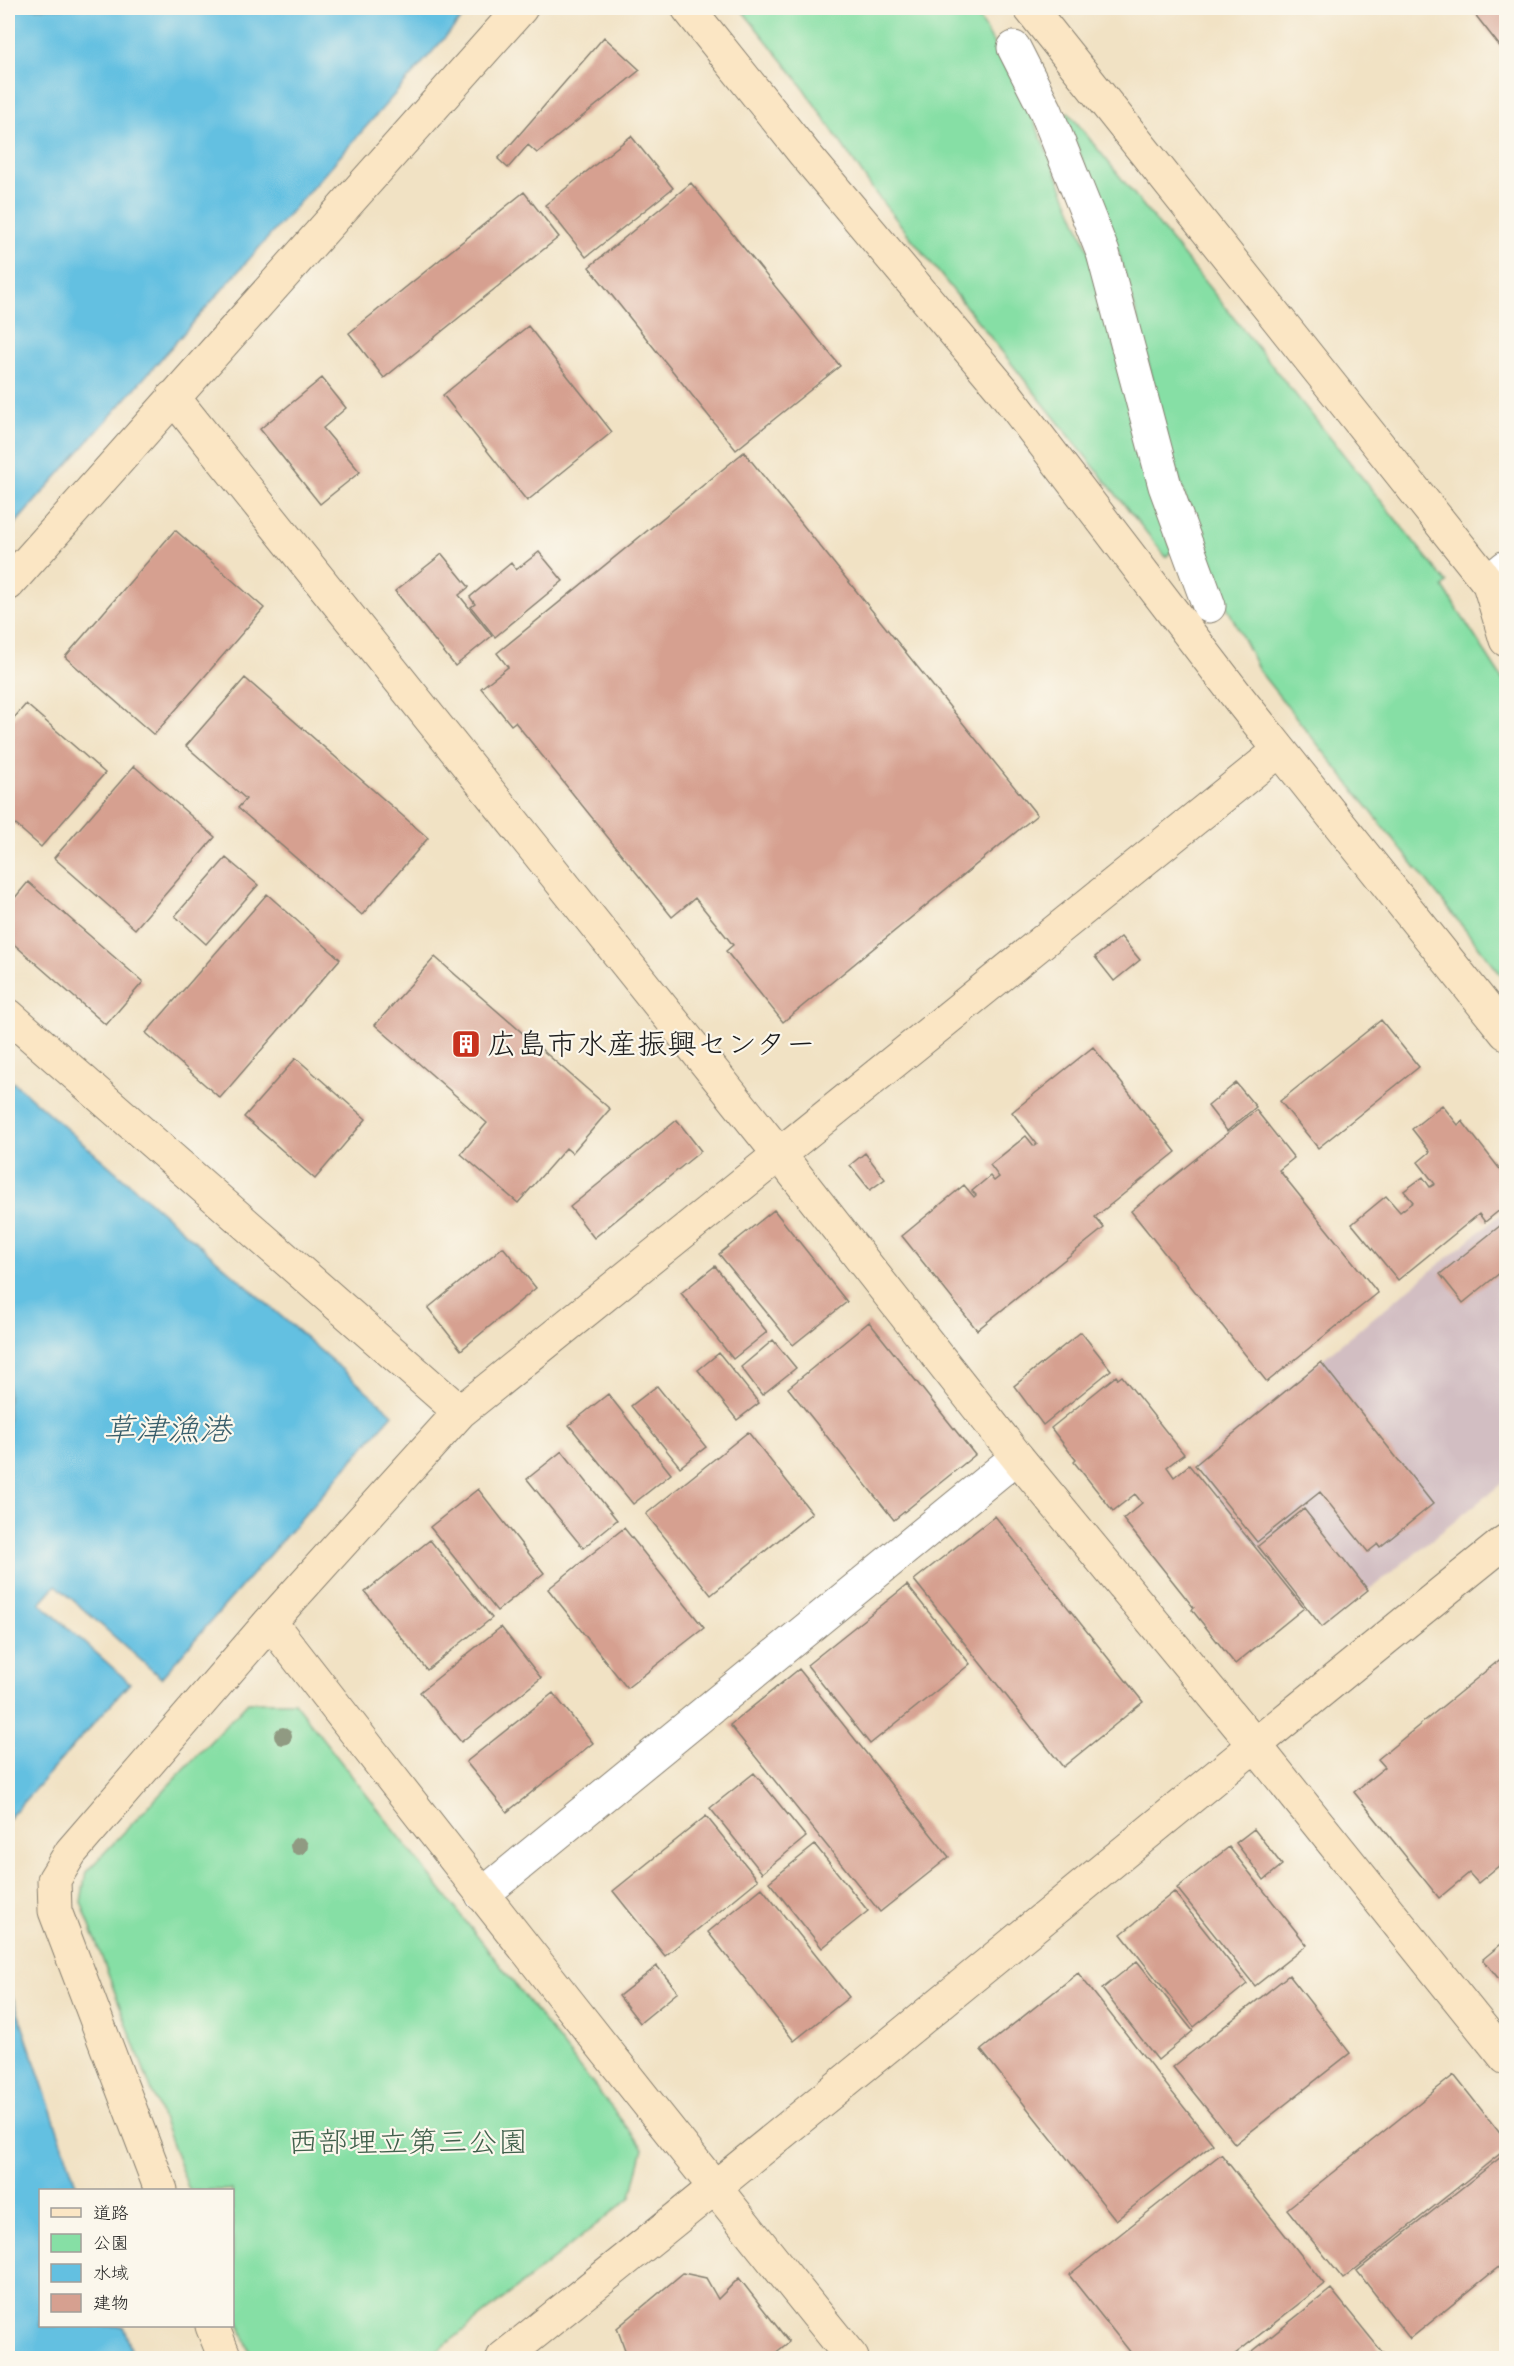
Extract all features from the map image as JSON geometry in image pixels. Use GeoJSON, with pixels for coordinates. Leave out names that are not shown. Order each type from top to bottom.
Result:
{"type":"FeatureCollection","features":[{"type":"Feature","properties":{"kind":"street"},"geometry":{"type":"LineString","coordinates":[[8,584],[172,397],[521,8]]}},
{"type":"Feature","properties":{"kind":"street"},"geometry":{"type":"LineString","coordinates":[[688,8],[804,153],[1002,389],[1280,750],[1506,1033]]}},
{"type":"Feature","properties":{"kind":"street"},"geometry":{"type":"LineString","coordinates":[[1030,8],[1500,585],[1506,640]]}},
{"type":"Feature","properties":{"kind":"street"},"geometry":{"type":"LineString","coordinates":[[1014,48],[1046,111],[1104,253],[1165,486],[1209,606]]}},
{"type":"Feature","properties":{"kind":"street"},"geometry":{"type":"LineString","coordinates":[[172,397],[779,1154],[1017,1457],[1254,1744],[1506,2058]]}},
{"type":"Feature","properties":{"kind":"street"},"geometry":{"type":"LineString","coordinates":[[161,2189],[55,1911],[54,1880],[71,1852],[270,1622],[460,1412],[1280,750]]}},
{"type":"Feature","properties":{"kind":"street"},"geometry":{"type":"LineString","coordinates":[[8,1015],[460,1412]]}},
{"type":"Feature","properties":{"kind":"street"},"geometry":{"type":"LineString","coordinates":[[482,1895],[1017,1457]]}},
{"type":"Feature","properties":{"kind":"street"},"geometry":{"type":"LineString","coordinates":[[503,2358],[715,2190],[1254,1744],[1506,1541]]}},
{"type":"Feature","properties":{"kind":"street"},"geometry":{"type":"LineString","coordinates":[[270,1622],[715,2190],[852,2358]]}},
{"type":"Feature","properties":{"kind":"street"},"geometry":{"type":"LineString","coordinates":[[213,2327],[225,2358]]}},
{"type":"Feature","properties":{"kind":"shaded area"},"geometry":{"type":"Polygon","coordinates":[[[1506,1210],[1506,1480],[1322,1628],[1192,1465],[1506,1210]]]}},
{"type":"Feature","properties":{"kind":"green space"},"geometry":{"type":"Polygon","coordinates":[[[740,8],[974,8],[1027,104],[1088,249],[1172,551],[1166,557],[876,194],[795,76],[740,8]]]}},
{"type":"Feature","properties":{"kind":"green space"},"geometry":{"type":"Polygon","coordinates":[[[1068,112],[1447,583],[1443,587],[1506,685],[1506,981],[1260,672],[1225,603],[1170,453],[1136,313],[1118,251],[1065,116],[1068,112]]]}},
{"type":"Feature","properties":{"kind":"green space","name":"西部埋立第三公園"},"geometry":{"type":"Polygon","coordinates":[[[248,1702],[294,1702],[643,2148],[631,2197],[429,2358],[252,2358],[234,2310],[234,2189],[189,2189],[81,1902],[86,1872],[248,1702]]]}},
{"type":"Feature","properties":{"kind":"water"},"geometry":{"type":"Polygon","coordinates":[[[8,8],[471,8],[8,532],[8,8]]]}},
{"type":"Feature","properties":{"kind":"water","name":"草津漁港"},"geometry":{"type":"Polygon","coordinates":[[[13,1082],[393,1414],[161,1678],[56,1585],[40,1603],[130,1683],[8,1819],[8,1089],[13,1082]]]}},
{"type":"Feature","properties":{"kind":"water"},"geometry":{"type":"Polygon","coordinates":[[[8,1983],[78,2189],[39,2189],[39,2327],[123,2327],[134,2358],[8,2358],[8,1983]]]}},
{"type":"Feature","properties":{"kind":"building"},"geometry":{"type":"Polygon","coordinates":[[[1470,8],[1506,8],[1506,54],[1470,8]]]}},
{"type":"Feature","properties":{"kind":"building"},"geometry":{"type":"Polygon","coordinates":[[[604,37],[640,70],[537,153],[528,145],[508,168],[498,159],[604,37]]]}},
{"type":"Feature","properties":{"kind":"building"},"geometry":{"type":"Polygon","coordinates":[[[631,136],[673,188],[586,257],[545,205],[631,136]]]}},
{"type":"Feature","properties":{"kind":"building"},"geometry":{"type":"Polygon","coordinates":[[[691,183],[840,366],[736,450],[589,267],[691,183]]]}},
{"type":"Feature","properties":{"kind":"building"},"geometry":{"type":"Polygon","coordinates":[[[524,192],[559,237],[384,378],[349,333],[524,192]]]}},
{"type":"Feature","properties":{"kind":"building"},"geometry":{"type":"Polygon","coordinates":[[[528,326],[612,432],[527,501],[443,395],[528,326]]]}},
{"type":"Feature","properties":{"kind":"building"},"geometry":{"type":"Polygon","coordinates":[[[322,378],[346,408],[323,428],[360,472],[320,504],[260,429],[322,378]]]}},
{"type":"Feature","properties":{"kind":"building"},"geometry":{"type":"Polygon","coordinates":[[[744,452],[1037,815],[783,1022],[726,951],[733,945],[695,898],[672,917],[515,722],[511,725],[481,688],[508,667],[497,653],[744,452]]]}},
{"type":"Feature","properties":{"kind":"building"},"geometry":{"type":"Polygon","coordinates":[[[175,530],[264,608],[154,735],[65,657],[175,530]]]}},
{"type":"Feature","properties":{"kind":"building"},"geometry":{"type":"Polygon","coordinates":[[[539,552],[563,581],[495,637],[471,607],[475,604],[470,597],[511,563],[516,570],[539,552]]]}},
{"type":"Feature","properties":{"kind":"building"},"geometry":{"type":"Polygon","coordinates":[[[442,554],[469,587],[459,595],[492,636],[455,666],[395,591],[442,554]]]}},
{"type":"Feature","properties":{"kind":"building"},"geometry":{"type":"Polygon","coordinates":[[[245,678],[428,838],[362,915],[238,808],[246,799],[186,746],[245,678]]]}},
{"type":"Feature","properties":{"kind":"building"},"geometry":{"type":"Polygon","coordinates":[[[26,704],[105,773],[41,847],[8,818],[8,725],[26,704]]]}},
{"type":"Feature","properties":{"kind":"building"},"geometry":{"type":"Polygon","coordinates":[[[134,766],[215,837],[135,929],[54,858],[134,766]]]}},
{"type":"Feature","properties":{"kind":"building"},"geometry":{"type":"Polygon","coordinates":[[[226,858],[258,885],[206,944],[175,916],[226,858]]]}},
{"type":"Feature","properties":{"kind":"building"},"geometry":{"type":"Polygon","coordinates":[[[28,882],[143,982],[106,1025],[8,939],[8,906],[28,882]]]}},
{"type":"Feature","properties":{"kind":"building"},"geometry":{"type":"Polygon","coordinates":[[[267,894],[340,959],[220,1098],[146,1033],[267,894]]]}},
{"type":"Feature","properties":{"kind":"building"},"geometry":{"type":"Polygon","coordinates":[[[1121,937],[1140,960],[1114,981],[1095,957],[1121,937]]]}},
{"type":"Feature","properties":{"kind":"building","name":"広島市水産振興センター"},"geometry":{"type":"Polygon","coordinates":[[[435,957],[610,1109],[572,1153],[566,1148],[518,1203],[461,1154],[487,1123],[375,1025],[435,957]]]}},
{"type":"Feature","properties":{"kind":"building"},"geometry":{"type":"Polygon","coordinates":[[[1381,1020],[1419,1067],[1318,1148],[1280,1101],[1381,1020]]]}},
{"type":"Feature","properties":{"kind":"building"},"geometry":{"type":"Polygon","coordinates":[[[1093,1047],[1176,1152],[1095,1217],[1104,1228],[977,1330],[902,1236],[964,1185],[974,1197],[976,1195],[972,1191],[990,1176],[994,1181],[999,1177],[990,1165],[1026,1136],[1034,1146],[1037,1144],[1012,1112],[1093,1047]]]}},
{"type":"Feature","properties":{"kind":"building"},"geometry":{"type":"Polygon","coordinates":[[[296,1058],[366,1119],[315,1179],[244,1117],[296,1058]]]}},
{"type":"Feature","properties":{"kind":"building"},"geometry":{"type":"Polygon","coordinates":[[[1236,1083],[1256,1107],[1227,1131],[1208,1106],[1236,1083]]]}},
{"type":"Feature","properties":{"kind":"building"},"geometry":{"type":"Polygon","coordinates":[[[1442,1105],[1458,1125],[1462,1121],[1506,1177],[1506,1205],[1485,1222],[1479,1214],[1398,1280],[1352,1224],[1386,1196],[1400,1212],[1413,1202],[1404,1191],[1423,1177],[1430,1187],[1435,1184],[1418,1162],[1430,1152],[1412,1129],[1442,1105]]]}},
{"type":"Feature","properties":{"kind":"building"},"geometry":{"type":"Polygon","coordinates":[[[1256,1110],[1294,1158],[1279,1170],[1378,1293],[1267,1382],[1131,1211],[1256,1110]]]}},
{"type":"Feature","properties":{"kind":"building"},"geometry":{"type":"Polygon","coordinates":[[[677,1120],[701,1151],[594,1238],[570,1207],[677,1120]]]}},
{"type":"Feature","properties":{"kind":"building"},"geometry":{"type":"Polygon","coordinates":[[[865,1153],[885,1179],[870,1190],[850,1165],[865,1153]]]}},
{"type":"Feature","properties":{"kind":"building"},"geometry":{"type":"Polygon","coordinates":[[[774,1210],[847,1302],[793,1345],[719,1254],[774,1210]]]}},
{"type":"Feature","properties":{"kind":"building"},"geometry":{"type":"Polygon","coordinates":[[[1506,1221],[1506,1268],[1463,1303],[1440,1274],[1506,1221]]]}},
{"type":"Feature","properties":{"kind":"building"},"geometry":{"type":"Polygon","coordinates":[[[503,1247],[536,1288],[461,1350],[428,1308],[503,1247]]]}},
{"type":"Feature","properties":{"kind":"building"},"geometry":{"type":"Polygon","coordinates":[[[715,1266],[767,1332],[733,1359],[681,1293],[715,1266]]]}},
{"type":"Feature","properties":{"kind":"building"},"geometry":{"type":"Polygon","coordinates":[[[869,1322],[975,1455],[894,1520],[788,1388],[869,1322]]]}},
{"type":"Feature","properties":{"kind":"building"},"geometry":{"type":"Polygon","coordinates":[[[1081,1332],[1111,1370],[1043,1425],[1014,1386],[1081,1332]]]}},
{"type":"Feature","properties":{"kind":"building"},"geometry":{"type":"Polygon","coordinates":[[[773,1340],[796,1368],[762,1395],[741,1367],[773,1340]]]}},
{"type":"Feature","properties":{"kind":"building"},"geometry":{"type":"Polygon","coordinates":[[[719,1353],[759,1403],[737,1420],[698,1370],[719,1353]]]}},
{"type":"Feature","properties":{"kind":"building"},"geometry":{"type":"Polygon","coordinates":[[[1321,1362],[1433,1504],[1380,1547],[1378,1544],[1368,1552],[1320,1492],[1257,1542],[1195,1465],[1321,1362]]]}},
{"type":"Feature","properties":{"kind":"building"},"geometry":{"type":"Polygon","coordinates":[[[1116,1376],[1118,1379],[1122,1376],[1184,1454],[1167,1467],[1174,1477],[1189,1465],[1304,1608],[1235,1664],[1123,1519],[1142,1503],[1135,1494],[1113,1511],[1074,1462],[1076,1460],[1051,1428],[1116,1376]]]}},
{"type":"Feature","properties":{"kind":"building"},"geometry":{"type":"Polygon","coordinates":[[[657,1386],[706,1447],[680,1467],[631,1406],[657,1386]]]}},
{"type":"Feature","properties":{"kind":"building"},"geometry":{"type":"Polygon","coordinates":[[[608,1394],[671,1474],[633,1504],[569,1425],[608,1394]]]}},
{"type":"Feature","properties":{"kind":"building"},"geometry":{"type":"Polygon","coordinates":[[[748,1432],[812,1513],[711,1595],[646,1514],[748,1432]]]}},
{"type":"Feature","properties":{"kind":"building"},"geometry":{"type":"Polygon","coordinates":[[[562,1451],[617,1520],[583,1548],[527,1479],[562,1451]]]}},
{"type":"Feature","properties":{"kind":"building"},"geometry":{"type":"Polygon","coordinates":[[[478,1489],[544,1573],[497,1611],[430,1527],[478,1489]]]}},
{"type":"Feature","properties":{"kind":"building"},"geometry":{"type":"Polygon","coordinates":[[[1304,1509],[1368,1590],[1322,1627],[1258,1546],[1304,1509]]]}},
{"type":"Feature","properties":{"kind":"building"},"geometry":{"type":"Polygon","coordinates":[[[995,1516],[1143,1702],[1063,1767],[914,1580],[995,1516]]]}},
{"type":"Feature","properties":{"kind":"building"},"geometry":{"type":"Polygon","coordinates":[[[624,1528],[704,1628],[627,1688],[548,1589],[624,1528]]]}},
{"type":"Feature","properties":{"kind":"building"},"geometry":{"type":"Polygon","coordinates":[[[430,1540],[492,1618],[427,1670],[365,1592],[430,1540]]]}},
{"type":"Feature","properties":{"kind":"building"},"geometry":{"type":"Polygon","coordinates":[[[907,1585],[970,1664],[870,1744],[807,1665],[907,1585]]]}},
{"type":"Feature","properties":{"kind":"building"},"geometry":{"type":"Polygon","coordinates":[[[501,1627],[541,1678],[461,1742],[420,1692],[501,1627]]]}},
{"type":"Feature","properties":{"kind":"building"},"geometry":{"type":"Polygon","coordinates":[[[1503,1657],[1506,1661],[1506,1860],[1478,1883],[1469,1873],[1439,1898],[1354,1792],[1385,1767],[1378,1759],[1503,1657]]]}},
{"type":"Feature","properties":{"kind":"building"},"geometry":{"type":"Polygon","coordinates":[[[799,1669],[949,1857],[880,1912],[730,1725],[799,1669]]]}},
{"type":"Feature","properties":{"kind":"building"},"geometry":{"type":"Polygon","coordinates":[[[553,1693],[593,1743],[507,1812],[466,1762],[553,1693]]]}},
{"type":"Feature","properties":{"kind":"building"},"geometry":{"type":"Polygon","coordinates":[[[754,1773],[806,1837],[762,1873],[710,1808],[754,1773]]]}},
{"type":"Feature","properties":{"kind":"building"},"geometry":{"type":"Polygon","coordinates":[[[706,1816],[758,1880],[665,1956],[613,1891],[706,1816]]]}},
{"type":"Feature","properties":{"kind":"building"},"geometry":{"type":"Polygon","coordinates":[[[1254,1829],[1282,1865],[1264,1880],[1236,1843],[1254,1829]]]}},
{"type":"Feature","properties":{"kind":"building"},"geometry":{"type":"Polygon","coordinates":[[[815,1845],[868,1911],[822,1948],[769,1882],[815,1845]]]}},
{"type":"Feature","properties":{"kind":"building"},"geometry":{"type":"Polygon","coordinates":[[[1229,1847],[1307,1945],[1255,1986],[1177,1888],[1229,1847]]]}},
{"type":"Feature","properties":{"kind":"building"},"geometry":{"type":"Polygon","coordinates":[[[762,1888],[849,1997],[794,2041],[708,1932],[762,1888]]]}},
{"type":"Feature","properties":{"kind":"building"},"geometry":{"type":"Polygon","coordinates":[[[1174,1892],[1247,1984],[1194,2027],[1121,1934],[1174,1892]]]}},
{"type":"Feature","properties":{"kind":"building"},"geometry":{"type":"Polygon","coordinates":[[[1506,1940],[1506,1988],[1483,1959],[1506,1940]]]}},
{"type":"Feature","properties":{"kind":"building"},"geometry":{"type":"Polygon","coordinates":[[[1137,1961],[1193,2031],[1158,2060],[1102,1989],[1137,1961]]]}},
{"type":"Feature","properties":{"kind":"building"},"geometry":{"type":"Polygon","coordinates":[[[657,1966],[678,1992],[640,2023],[619,1996],[657,1966]]]}},
{"type":"Feature","properties":{"kind":"building"},"geometry":{"type":"Polygon","coordinates":[[[1078,1973],[1213,2144],[1116,2220],[981,2050],[1078,1973]]]}},
{"type":"Feature","properties":{"kind":"building"},"geometry":{"type":"Polygon","coordinates":[[[1289,1975],[1350,2053],[1235,2144],[1173,2067],[1289,1975]]]}},
{"type":"Feature","properties":{"kind":"building"},"geometry":{"type":"Polygon","coordinates":[[[1454,2075],[1506,2141],[1506,2149],[1343,2279],[1287,2209],[1454,2075]]]}},
{"type":"Feature","properties":{"kind":"building"},"geometry":{"type":"Polygon","coordinates":[[[1506,2153],[1506,2261],[1410,2339],[1357,2271],[1506,2153]]]}},
{"type":"Feature","properties":{"kind":"building"},"geometry":{"type":"Polygon","coordinates":[[[1221,2154],[1324,2284],[1230,2358],[1135,2358],[1069,2275],[1221,2154]]]}},
{"type":"Feature","properties":{"kind":"building"},"geometry":{"type":"Polygon","coordinates":[[[683,2273],[706,2278],[718,2299],[739,2278],[789,2342],[769,2358],[628,2358],[617,2328],[683,2273]]]}},
{"type":"Feature","properties":{"kind":"building"},"geometry":{"type":"Polygon","coordinates":[[[1331,2289],[1387,2358],[1244,2358],[1331,2289]]]}},
{"type":"Feature","properties":{"kind":"place","name":"広島市水産振興センター"},"geometry":{"type":"Point","coordinates":[466,1044]}}]}
